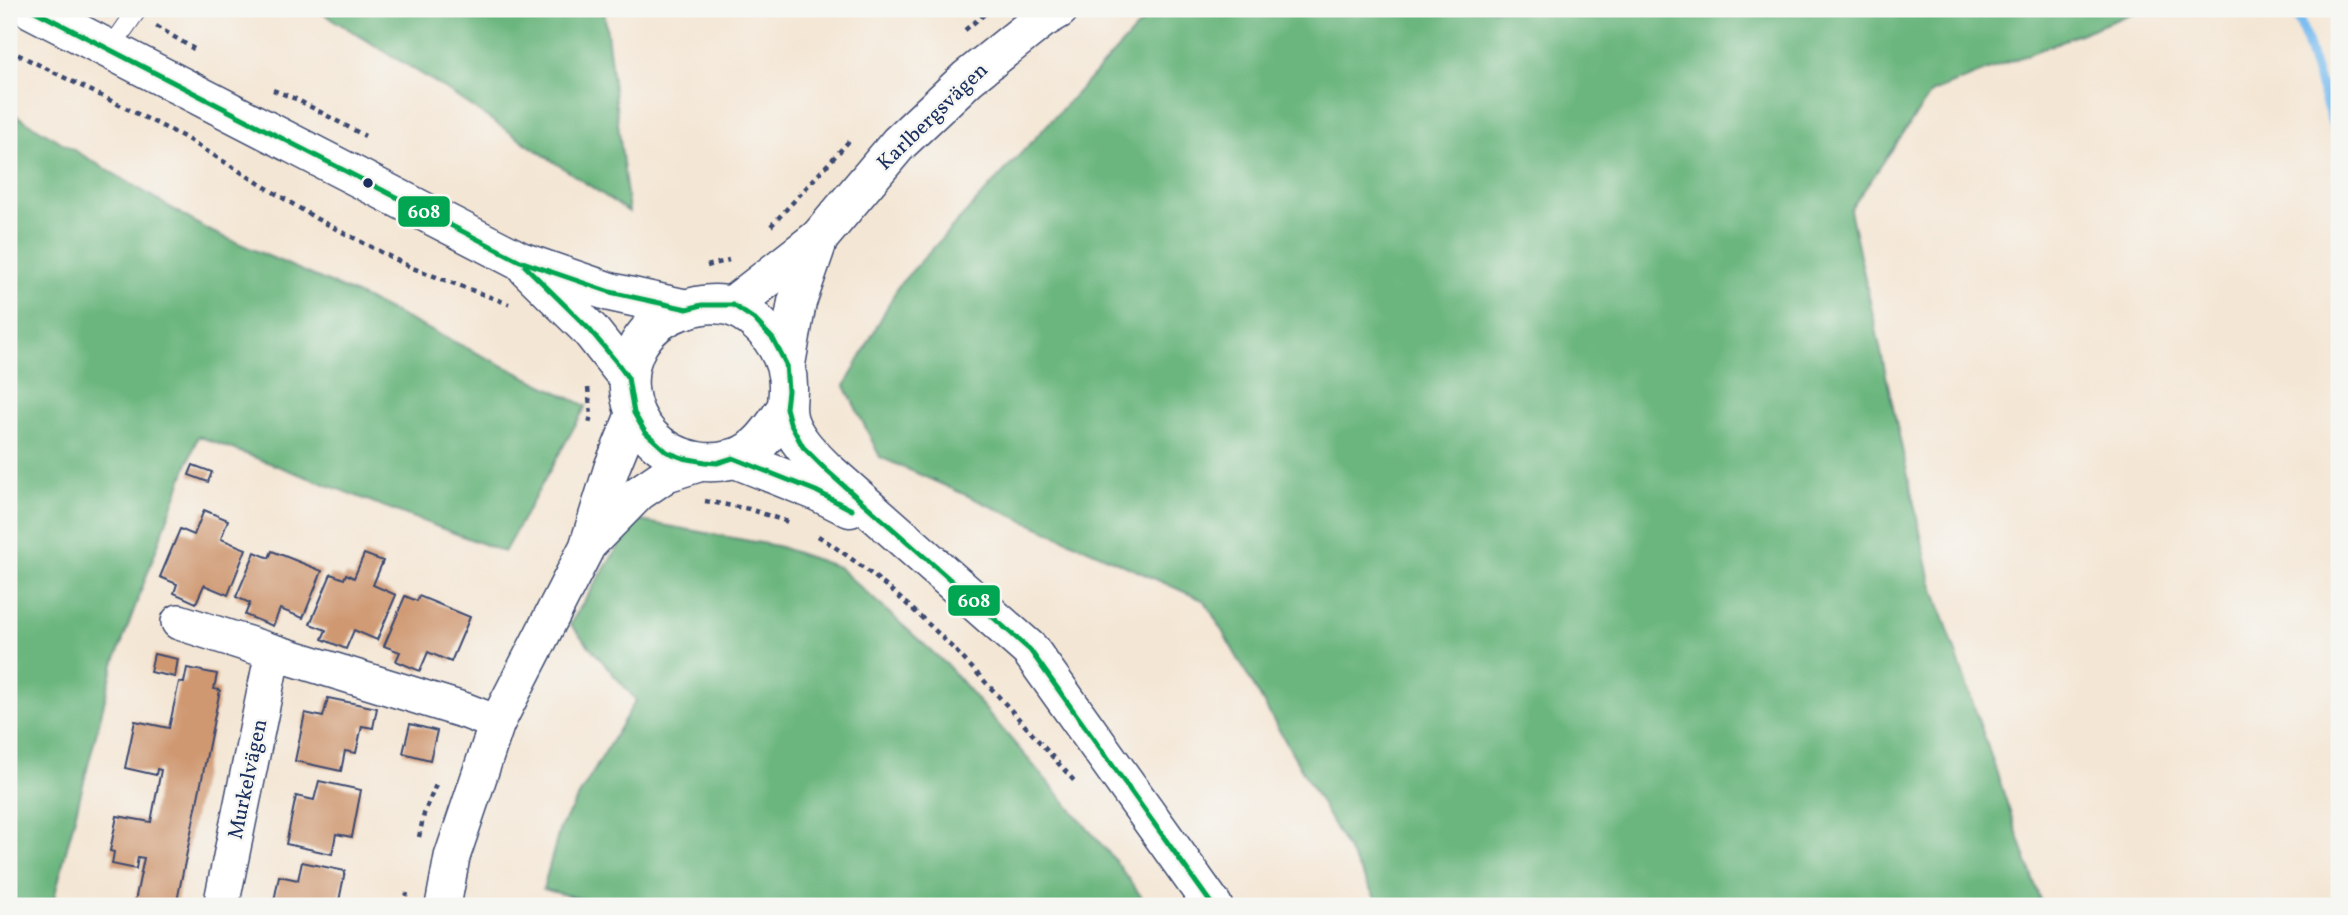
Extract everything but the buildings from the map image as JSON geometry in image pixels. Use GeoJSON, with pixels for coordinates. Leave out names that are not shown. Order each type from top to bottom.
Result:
{"type":"FeatureCollection","features":[{"type":"Feature","properties":{"kind":"street"},"geometry":{"type":"LineString","coordinates":[[31,9],[520,261],[610,292],[687,309]]}},
{"type":"Feature","properties":{"kind":"street","name":"Karlbergsvägen"},"geometry":{"type":"LineString","coordinates":[[733,305],[818,238],[899,143],[968,78],[1042,19],[1059,9]]}},
{"type":"Feature","properties":{"kind":"street","name":"Karlbergsvägen"},"geometry":{"type":"LineString","coordinates":[[786,364],[797,302],[818,238]]}},
{"type":"Feature","properties":{"kind":"street"},"geometry":{"type":"LineString","coordinates":[[520,261],[590,330],[631,396],[645,432],[667,452],[683,458],[719,460],[816,491],[898,534]]}},
{"type":"Feature","properties":{"kind":"street"},"geometry":{"type":"LineString","coordinates":[[443,906],[452,857],[497,723],[587,548],[631,396],[642,341],[661,321],[687,309],[733,305],[761,326],[773,339],[786,364],[789,391],[786,408],[790,424],[803,447],[1030,650],[1213,906]]}},
{"type":"Feature","properties":{"kind":"street"},"geometry":{"type":"LineString","coordinates":[[587,548],[639,493],[667,474],[719,460],[756,446],[786,408]]}},
{"type":"Feature","properties":{"kind":"street"},"geometry":{"type":"LineString","coordinates":[[179,622],[497,723]]}},
{"type":"Feature","properties":{"kind":"street","name":"Murkelvägen"},"geometry":{"type":"LineString","coordinates":[[221,906],[273,652]]}},
{"type":"Feature","properties":{"kind":"lane"},"geometry":{"type":"LineString","coordinates":[[110,49],[136,10]]}},
{"type":"Feature","properties":{"kind":"path"},"geometry":{"type":"LineString","coordinates":[[960,35],[990,9]]}},
{"type":"Feature","properties":{"kind":"path"},"geometry":{"type":"LineString","coordinates":[[136,10],[200,52]]}},
{"type":"Feature","properties":{"kind":"path"},"geometry":{"type":"LineString","coordinates":[[9,50],[184,137],[317,219],[410,267],[510,304],[519,311]]}},
{"type":"Feature","properties":{"kind":"path"},"geometry":{"type":"LineString","coordinates":[[272,89],[296,99]]}},
{"type":"Feature","properties":{"kind":"path"},"geometry":{"type":"LineString","coordinates":[[769,228],[852,138]]}},
{"type":"Feature","properties":{"kind":"path"},"geometry":{"type":"LineString","coordinates":[[702,267],[737,256]]}},
{"type":"Feature","properties":{"kind":"path"},"geometry":{"type":"LineString","coordinates":[[704,501],[749,509],[795,525]]}},
{"type":"Feature","properties":{"kind":"path"},"geometry":{"type":"LineString","coordinates":[[807,529],[850,556],[901,598],[978,673],[1077,783]]}},
{"type":"Feature","properties":{"kind":"green space"},"geometry":{"type":"Polygon","coordinates":[[[316,9],[604,9],[629,212],[436,83],[316,9]]]}},
{"type":"Feature","properties":{"kind":"green space"},"geometry":{"type":"Polygon","coordinates":[[[1173,9],[2143,9],[1932,92],[1850,210],[1930,577],[2042,906],[1380,906],[1205,601],[880,457],[845,386],[899,285],[1148,16],[1173,9]]]}},
{"type":"Feature","properties":{"kind":"green space"},"geometry":{"type":"Polygon","coordinates":[[[9,111],[208,230],[358,295],[586,406],[504,552],[198,436],[114,664],[52,906],[9,906],[9,111]]]}},
{"type":"Feature","properties":{"kind":"green space"},"geometry":{"type":"Polygon","coordinates":[[[635,520],[777,546],[838,567],[948,666],[1114,859],[1148,906],[608,906],[543,889],[560,828],[636,700],[570,624],[635,520]]]}},
{"type":"Feature","properties":{"kind":"waterway"},"geometry":{"type":"LineString","coordinates":[[2296,9],[2339,143]]}},
{"type":"Feature","properties":{"kind":"transit line","name":"608"},"geometry":{"type":"LineString","coordinates":[[31,9],[520,261],[610,292],[687,309],[702,305],[733,305],[754,319],[773,339],[786,364],[786,408],[790,423],[803,447],[1030,650],[1213,906]]}},
{"type":"Feature","properties":{"kind":"transit line","name":"608"},"geometry":{"type":"LineString","coordinates":[[525,266],[590,330],[618,364],[628,378],[634,413],[645,432],[667,452],[705,462],[717,463],[733,458],[816,491],[852,510]]}}]}
